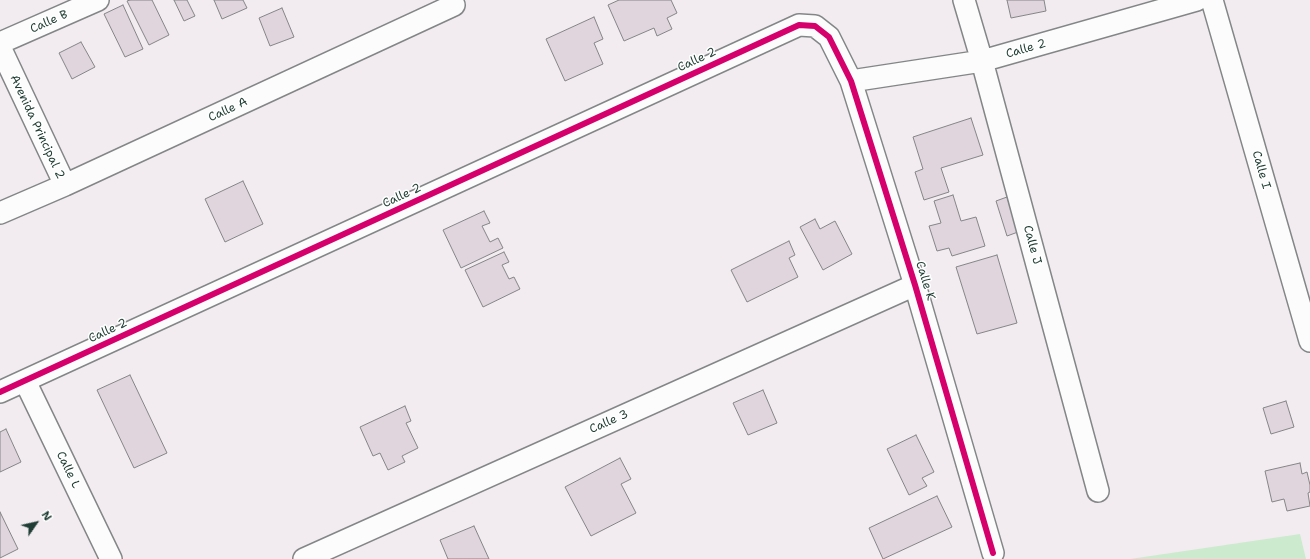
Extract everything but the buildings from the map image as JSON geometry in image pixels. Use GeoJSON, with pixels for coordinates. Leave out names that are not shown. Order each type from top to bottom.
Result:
{"type":"FeatureCollection","features":[{"type":"Feature","properties":{"kind":"street","name":"Calle B"},"geometry":{"type":"LineString","coordinates":[[0,43],[98,0]]}},
{"type":"Feature","properties":{"kind":"street","name":"Calle J"},"geometry":{"type":"LineString","coordinates":[[964,0],[982,61],[1098,492]]}},
{"type":"Feature","properties":{"kind":"street","name":"Calle 2"},"geometry":{"type":"LineString","coordinates":[[851,81],[982,61],[1197,0]]}},
{"type":"Feature","properties":{"kind":"street","name":"Calle I"},"geometry":{"type":"LineString","coordinates":[[1212,0],[1310,341]]}},
{"type":"Feature","properties":{"kind":"street","name":"Calle A"},"geometry":{"type":"LineString","coordinates":[[0,213],[65,185],[454,5]]}},
{"type":"Feature","properties":{"kind":"street","name":"Calle 2"},"geometry":{"type":"LineString","coordinates":[[0,392],[799,26],[815,26]]}},
{"type":"Feature","properties":{"kind":"street","name":"Calle K"},"geometry":{"type":"LineString","coordinates":[[815,26],[829,37],[851,81],[915,285],[993,553]]}},
{"type":"Feature","properties":{"kind":"street","name":"Avenida Principal 2"},"geometry":{"type":"LineString","coordinates":[[0,47],[65,185]]}},
{"type":"Feature","properties":{"kind":"street","name":"Calle 3"},"geometry":{"type":"LineString","coordinates":[[304,559],[915,285]]}},
{"type":"Feature","properties":{"kind":"street","name":"Calle L"},"geometry":{"type":"LineString","coordinates":[[25,381],[111,559]]}},
{"type":"Feature","properties":{"kind":"green space"},"geometry":{"type":"Polygon","coordinates":[[[1300,534],[1306,559],[1130,559],[1300,534]]]}},
{"type":"Feature","properties":{"kind":"cycle path"},"geometry":{"type":"LineString","coordinates":[[0,392],[799,25],[815,26],[829,37],[851,81],[915,285],[993,553]]}}]}
